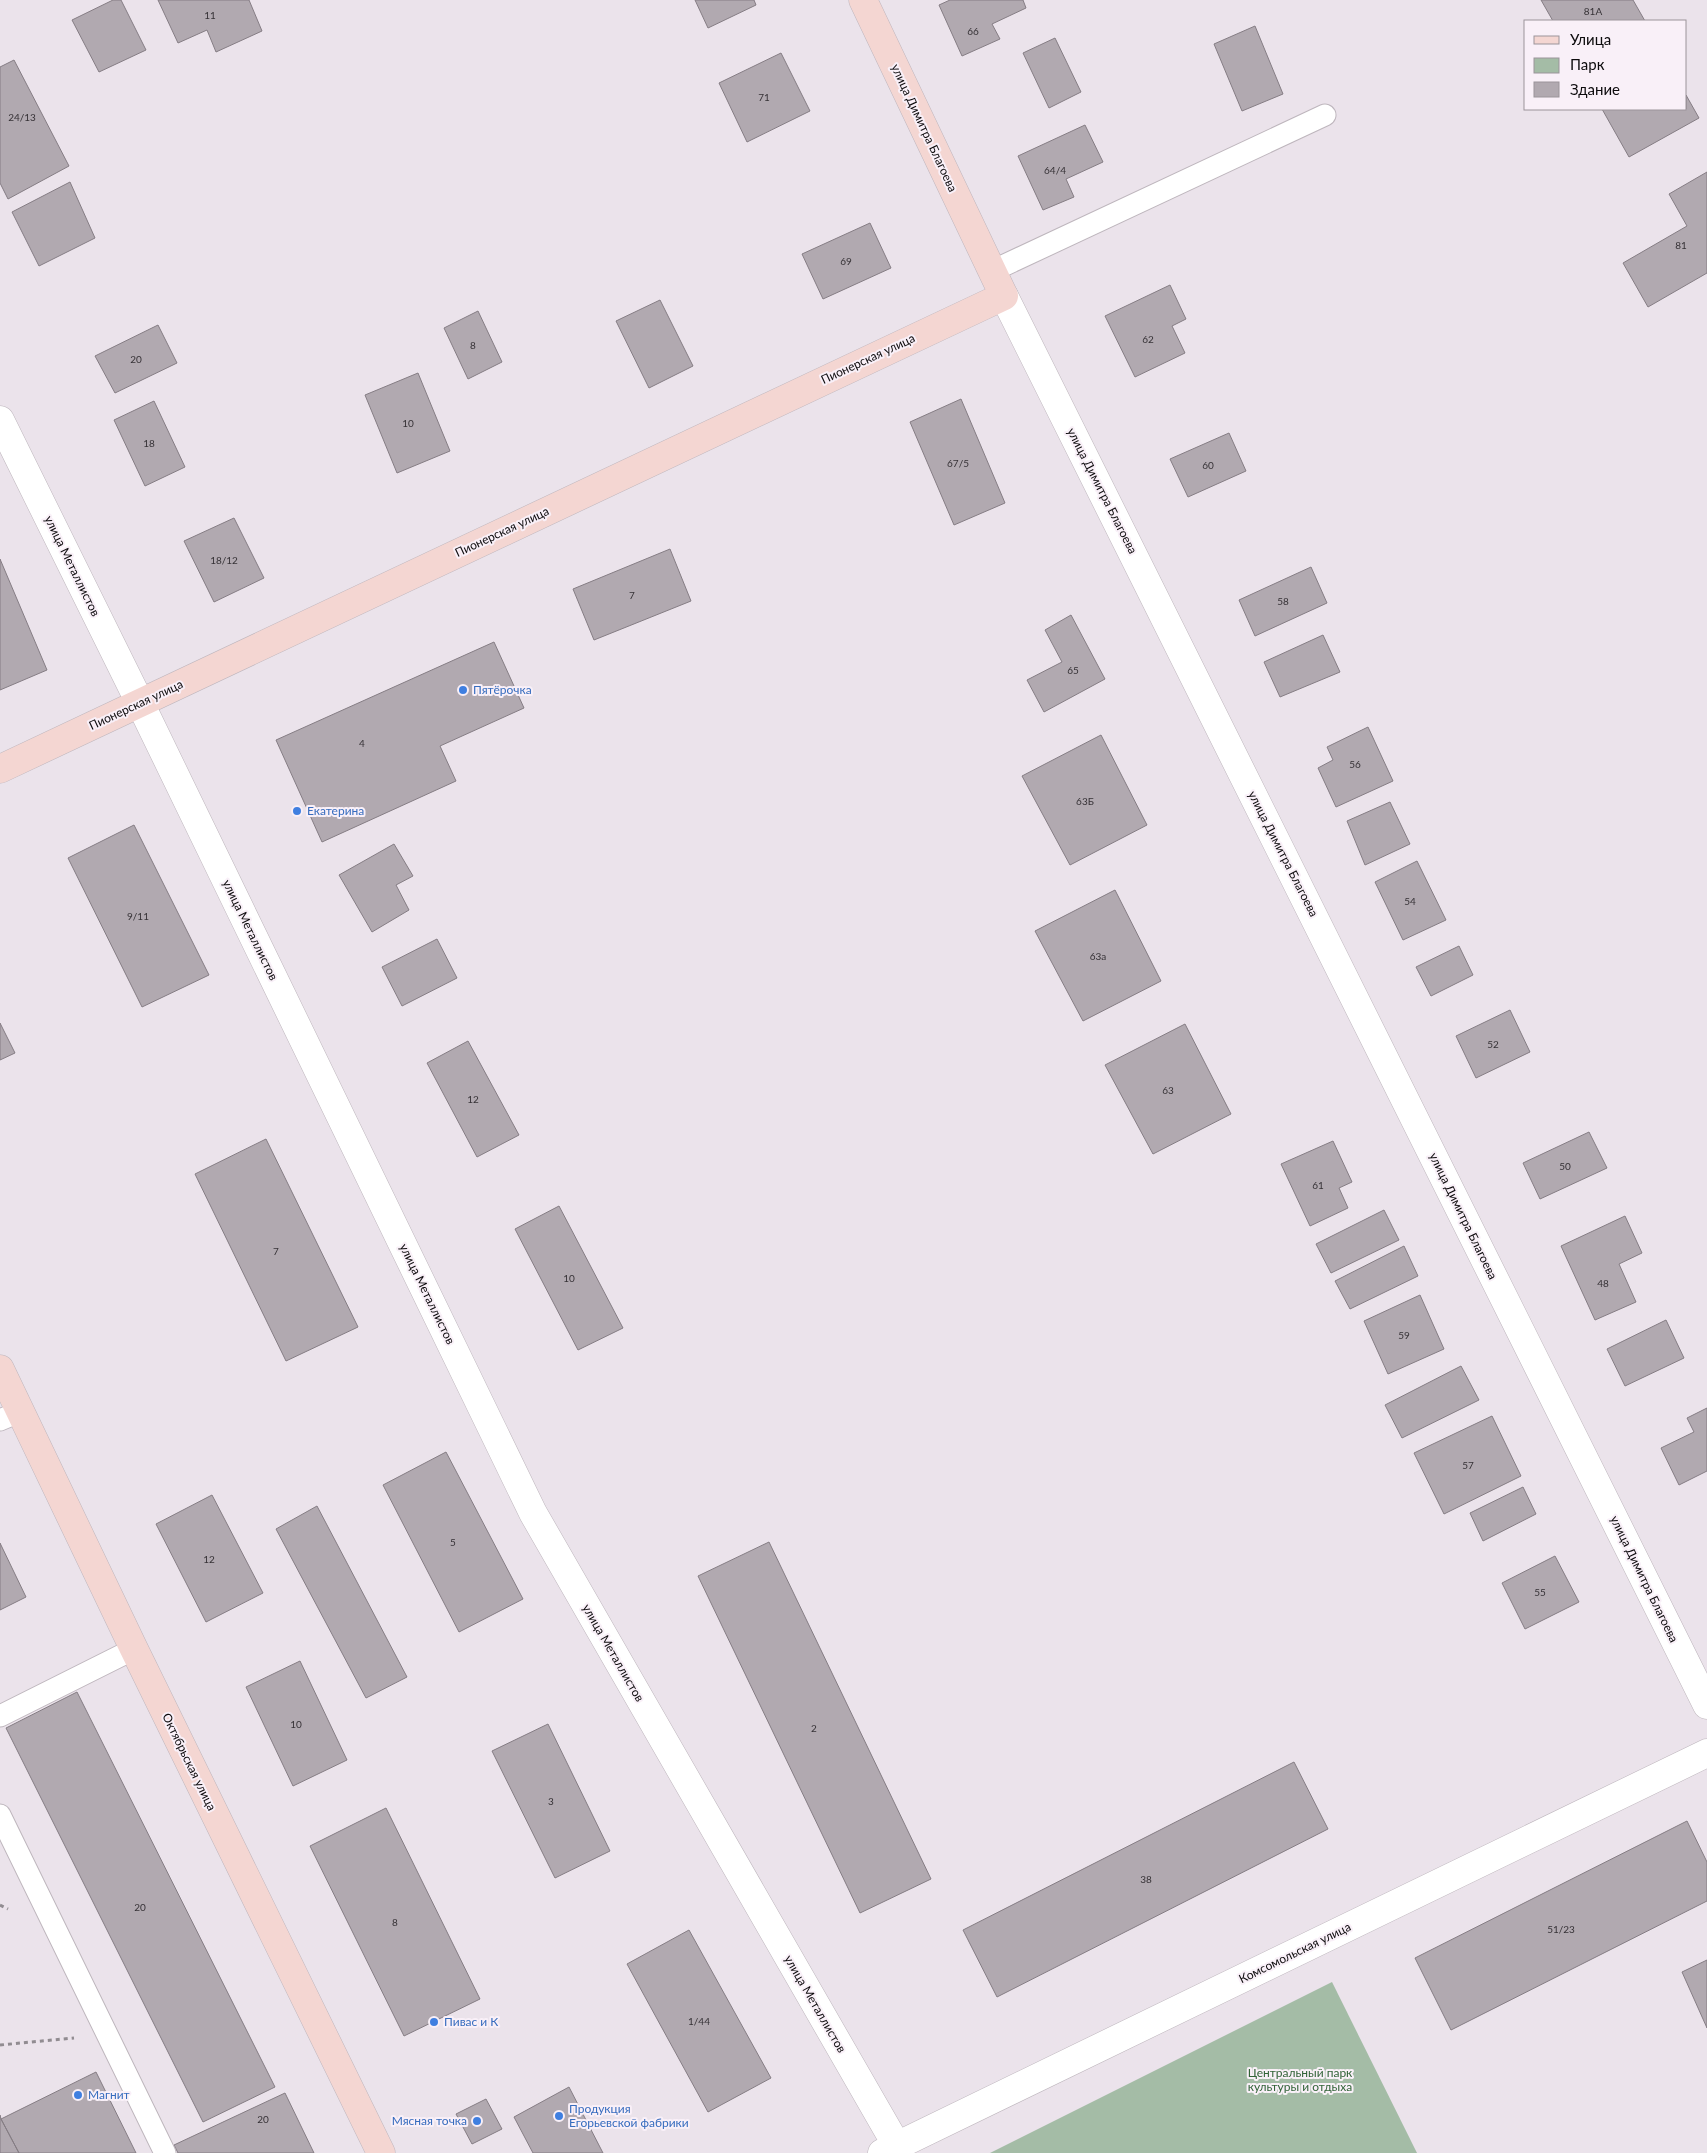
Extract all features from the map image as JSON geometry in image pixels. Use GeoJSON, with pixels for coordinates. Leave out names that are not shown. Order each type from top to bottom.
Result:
{"type":"FeatureCollection","features":[{"type":"Feature","properties":{"kind":"main road","name":"улица Димитра Благоева"},"geometry":{"type":"LineString","coordinates":[[863,0],[1004,296]]}},
{"type":"Feature","properties":{"kind":"main road","name":"Пионерская улица"},"geometry":{"type":"LineString","coordinates":[[0,769],[1004,296]]}},
{"type":"Feature","properties":{"kind":"main road","name":"Октябрьская улица"},"geometry":{"type":"LineString","coordinates":[[0,1370],[10,1416],[134,1649],[380,2153]]}},
{"type":"Feature","properties":{"kind":"street","name":"улица Димитра Благоева"},"geometry":{"type":"LineString","coordinates":[[1004,296],[1707,1705]]}},
{"type":"Feature","properties":{"kind":"street","name":"улица Металлистов"},"geometry":{"type":"LineString","coordinates":[[0,420],[140,703],[533,1512],[889,2149]]}},
{"type":"Feature","properties":{"kind":"street","name":"Комсомольская улица"},"geometry":{"type":"LineString","coordinates":[[889,2149],[1707,1753]]}},
{"type":"Feature","properties":{"kind":"lane"},"geometry":{"type":"LineString","coordinates":[[992,271],[1325,114]]}},
{"type":"Feature","properties":{"kind":"lane"},"geometry":{"type":"LineString","coordinates":[[0,1716],[134,1649]]}},
{"type":"Feature","properties":{"kind":"lane"},"geometry":{"type":"LineString","coordinates":[[0,1815],[165,2153]]}},
{"type":"Feature","properties":{"kind":"path"},"geometry":{"type":"LineString","coordinates":[[0,2045],[107,2034]]}},
{"type":"Feature","properties":{"kind":"green space","name":"Центральный парк культуры и отдыха"},"geometry":{"type":"Polygon","coordinates":[[[1332,1982],[1417,2153],[990,2153],[1332,1982]]]}},
{"type":"Feature","properties":{"kind":"building"},"geometry":{"type":"Polygon","coordinates":[[[113,0],[121,0],[146,50],[99,72],[72,20],[113,0]]]}},
{"type":"Feature","properties":{"kind":"building"},"geometry":{"type":"Polygon","coordinates":[[[158,0],[249,0],[262,31],[216,52],[207,30],[178,43],[158,0]]]}},
{"type":"Feature","properties":{"kind":"building"},"geometry":{"type":"Polygon","coordinates":[[[695,0],[754,0],[756,5],[708,28],[695,0]]]}},
{"type":"Feature","properties":{"kind":"building"},"geometry":{"type":"Polygon","coordinates":[[[950,0],[1023,0],[1026,8],[992,24],[1000,39],[962,56],[939,5],[950,0]]]}},
{"type":"Feature","properties":{"kind":"building"},"geometry":{"type":"Polygon","coordinates":[[[1541,0],[1633,0],[1644,20],[1552,20],[1541,0]]]}},
{"type":"Feature","properties":{"kind":"building"},"geometry":{"type":"Polygon","coordinates":[[[1255,26],[1283,94],[1242,111],[1214,44],[1255,26]]]}},
{"type":"Feature","properties":{"kind":"building"},"geometry":{"type":"Polygon","coordinates":[[[1055,38],[1081,92],[1049,108],[1023,53],[1055,38]]]}},
{"type":"Feature","properties":{"kind":"building"},"geometry":{"type":"Polygon","coordinates":[[[781,53],[810,111],[747,142],[719,83],[781,53]]]}},
{"type":"Feature","properties":{"kind":"building"},"geometry":{"type":"Polygon","coordinates":[[[14,60],[69,166],[8,199],[0,183],[0,67],[14,60]]]}},
{"type":"Feature","properties":{"kind":"building"},"geometry":{"type":"Polygon","coordinates":[[[1687,97],[1699,118],[1629,157],[1603,110],[1687,110],[1687,97]]]}},
{"type":"Feature","properties":{"kind":"building"},"geometry":{"type":"Polygon","coordinates":[[[1085,125],[1103,162],[1066,179],[1074,197],[1043,210],[1018,156],[1085,125]]]}},
{"type":"Feature","properties":{"kind":"building"},"geometry":{"type":"Polygon","coordinates":[[[1707,172],[1707,273],[1648,307],[1623,263],[1687,226],[1669,194],[1707,172]]]}},
{"type":"Feature","properties":{"kind":"building"},"geometry":{"type":"Polygon","coordinates":[[[70,182],[95,238],[39,266],[12,212],[70,182]]]}},
{"type":"Feature","properties":{"kind":"building"},"geometry":{"type":"Polygon","coordinates":[[[870,223],[891,268],[823,299],[802,254],[870,223]]]}},
{"type":"Feature","properties":{"kind":"building"},"geometry":{"type":"Polygon","coordinates":[[[1170,285],[1186,319],[1172,326],[1185,353],[1135,377],[1105,316],[1170,285]]]}},
{"type":"Feature","properties":{"kind":"building"},"geometry":{"type":"Polygon","coordinates":[[[660,300],[693,366],[649,388],[616,321],[660,300]]]}},
{"type":"Feature","properties":{"kind":"building"},"geometry":{"type":"Polygon","coordinates":[[[478,311],[502,362],[468,379],[444,328],[478,311]]]}},
{"type":"Feature","properties":{"kind":"building"},"geometry":{"type":"Polygon","coordinates":[[[158,325],[177,363],[115,393],[95,356],[158,325]]]}},
{"type":"Feature","properties":{"kind":"building"},"geometry":{"type":"Polygon","coordinates":[[[418,373],[450,451],[397,473],[365,395],[418,373]]]}},
{"type":"Feature","properties":{"kind":"building"},"geometry":{"type":"Polygon","coordinates":[[[961,399],[1005,503],[954,525],[910,422],[961,399]]]}},
{"type":"Feature","properties":{"kind":"building"},"geometry":{"type":"Polygon","coordinates":[[[154,401],[185,467],[145,486],[114,420],[154,401]]]}},
{"type":"Feature","properties":{"kind":"building"},"geometry":{"type":"Polygon","coordinates":[[[1229,433],[1246,471],[1188,497],[1170,459],[1229,433]]]}},
{"type":"Feature","properties":{"kind":"building"},"geometry":{"type":"Polygon","coordinates":[[[234,518],[264,578],[214,602],[184,541],[234,518]]]}},
{"type":"Feature","properties":{"kind":"building"},"geometry":{"type":"Polygon","coordinates":[[[670,549],[691,601],[594,640],[573,589],[670,549]]]}},
{"type":"Feature","properties":{"kind":"building"},"geometry":{"type":"Polygon","coordinates":[[[0,559],[47,670],[0,690],[0,559]]]}},
{"type":"Feature","properties":{"kind":"building"},"geometry":{"type":"Polygon","coordinates":[[[1311,567],[1327,603],[1255,636],[1239,600],[1311,567]]]}},
{"type":"Feature","properties":{"kind":"building"},"geometry":{"type":"Polygon","coordinates":[[[1071,615],[1105,679],[1044,712],[1027,680],[1062,662],[1045,630],[1071,615]]]}},
{"type":"Feature","properties":{"kind":"building"},"geometry":{"type":"Polygon","coordinates":[[[1323,635],[1340,672],[1280,697],[1264,662],[1323,635]]]}},
{"type":"Feature","properties":{"kind":"building"},"geometry":{"type":"Polygon","coordinates":[[[494,642],[524,708],[440,746],[456,781],[322,842],[276,740],[494,642]]]}},
{"type":"Feature","properties":{"kind":"building"},"geometry":{"type":"Polygon","coordinates":[[[1368,727],[1393,781],[1336,807],[1318,768],[1333,760],[1327,747],[1368,727]]]}},
{"type":"Feature","properties":{"kind":"building"},"geometry":{"type":"Polygon","coordinates":[[[1101,735],[1147,825],[1070,865],[1022,776],[1101,735]]]}},
{"type":"Feature","properties":{"kind":"building"},"geometry":{"type":"Polygon","coordinates":[[[1390,802],[1410,844],[1365,865],[1347,821],[1390,802]]]}},
{"type":"Feature","properties":{"kind":"building"},"geometry":{"type":"Polygon","coordinates":[[[134,825],[209,975],[142,1007],[68,858],[134,825]]]}},
{"type":"Feature","properties":{"kind":"building"},"geometry":{"type":"Polygon","coordinates":[[[394,844],[413,876],[396,885],[409,910],[372,932],[339,875],[394,844]]]}},
{"type":"Feature","properties":{"kind":"building"},"geometry":{"type":"Polygon","coordinates":[[[1417,861],[1446,920],[1403,940],[1375,882],[1417,861]]]}},
{"type":"Feature","properties":{"kind":"building"},"geometry":{"type":"Polygon","coordinates":[[[1115,890],[1161,981],[1083,1021],[1035,931],[1115,890]]]}},
{"type":"Feature","properties":{"kind":"building"},"geometry":{"type":"Polygon","coordinates":[[[437,939],[457,978],[402,1006],[382,967],[437,939]]]}},
{"type":"Feature","properties":{"kind":"building"},"geometry":{"type":"Polygon","coordinates":[[[1459,946],[1473,975],[1431,996],[1416,967],[1459,946]]]}},
{"type":"Feature","properties":{"kind":"building"},"geometry":{"type":"Polygon","coordinates":[[[1510,1010],[1530,1052],[1476,1078],[1456,1036],[1510,1010]]]}},
{"type":"Feature","properties":{"kind":"building"},"geometry":{"type":"Polygon","coordinates":[[[0,1023],[15,1053],[0,1060],[0,1023]]]}},
{"type":"Feature","properties":{"kind":"building"},"geometry":{"type":"Polygon","coordinates":[[[1185,1024],[1231,1114],[1153,1154],[1105,1065],[1185,1024]]]}},
{"type":"Feature","properties":{"kind":"building"},"geometry":{"type":"Polygon","coordinates":[[[468,1041],[519,1135],[477,1157],[427,1063],[468,1041]]]}},
{"type":"Feature","properties":{"kind":"building"},"geometry":{"type":"Polygon","coordinates":[[[1589,1132],[1607,1168],[1540,1199],[1523,1163],[1589,1132]]]}},
{"type":"Feature","properties":{"kind":"building"},"geometry":{"type":"Polygon","coordinates":[[[266,1139],[358,1327],[286,1361],[195,1174],[266,1139]]]}},
{"type":"Feature","properties":{"kind":"building"},"geometry":{"type":"Polygon","coordinates":[[[1333,1141],[1352,1182],[1339,1188],[1348,1208],[1310,1226],[1281,1164],[1333,1141]]]}},
{"type":"Feature","properties":{"kind":"building"},"geometry":{"type":"Polygon","coordinates":[[[559,1206],[623,1328],[578,1350],[515,1229],[559,1206]]]}},
{"type":"Feature","properties":{"kind":"building"},"geometry":{"type":"Polygon","coordinates":[[[1384,1210],[1399,1240],[1331,1273],[1316,1244],[1384,1210]]]}},
{"type":"Feature","properties":{"kind":"building"},"geometry":{"type":"Polygon","coordinates":[[[1625,1216],[1642,1253],[1619,1264],[1636,1302],[1595,1320],[1561,1246],[1625,1216]]]}},
{"type":"Feature","properties":{"kind":"building"},"geometry":{"type":"Polygon","coordinates":[[[1404,1246],[1418,1276],[1350,1309],[1335,1281],[1404,1246]]]}},
{"type":"Feature","properties":{"kind":"building"},"geometry":{"type":"Polygon","coordinates":[[[1420,1295],[1444,1349],[1388,1374],[1364,1321],[1420,1295]]]}},
{"type":"Feature","properties":{"kind":"building"},"geometry":{"type":"Polygon","coordinates":[[[1666,1320],[1684,1358],[1625,1386],[1607,1349],[1666,1320]]]}},
{"type":"Feature","properties":{"kind":"building"},"geometry":{"type":"Polygon","coordinates":[[[1461,1366],[1479,1400],[1402,1438],[1385,1405],[1461,1366]]]}},
{"type":"Feature","properties":{"kind":"building"},"geometry":{"type":"Polygon","coordinates":[[[1707,1408],[1707,1471],[1679,1485],[1661,1448],[1694,1432],[1687,1418],[1707,1408]]]}},
{"type":"Feature","properties":{"kind":"building"},"geometry":{"type":"Polygon","coordinates":[[[1492,1416],[1521,1476],[1444,1514],[1414,1453],[1492,1416]]]}},
{"type":"Feature","properties":{"kind":"building"},"geometry":{"type":"Polygon","coordinates":[[[446,1452],[523,1599],[459,1632],[383,1485],[446,1452]]]}},
{"type":"Feature","properties":{"kind":"building"},"geometry":{"type":"Polygon","coordinates":[[[1523,1487],[1536,1514],[1483,1541],[1470,1513],[1523,1487]]]}},
{"type":"Feature","properties":{"kind":"building"},"geometry":{"type":"Polygon","coordinates":[[[212,1495],[263,1593],[206,1622],[156,1524],[212,1495]]]}},
{"type":"Feature","properties":{"kind":"building"},"geometry":{"type":"Polygon","coordinates":[[[317,1506],[407,1677],[366,1698],[276,1529],[317,1506]]]}},
{"type":"Feature","properties":{"kind":"building"},"geometry":{"type":"Polygon","coordinates":[[[769,1542],[931,1879],[860,1913],[698,1576],[769,1542]]]}},
{"type":"Feature","properties":{"kind":"building"},"geometry":{"type":"Polygon","coordinates":[[[0,1543],[26,1597],[0,1610],[0,1543]]]}},
{"type":"Feature","properties":{"kind":"building"},"geometry":{"type":"Polygon","coordinates":[[[1555,1556],[1579,1602],[1525,1629],[1502,1583],[1555,1556]]]}},
{"type":"Feature","properties":{"kind":"building"},"geometry":{"type":"Polygon","coordinates":[[[300,1661],[347,1760],[293,1786],[246,1687],[300,1661]]]}},
{"type":"Feature","properties":{"kind":"building"},"geometry":{"type":"Polygon","coordinates":[[[77,1692],[275,2087],[203,2122],[6,1728],[77,1692]]]}},
{"type":"Feature","properties":{"kind":"building"},"geometry":{"type":"Polygon","coordinates":[[[548,1724],[610,1851],[555,1878],[492,1751],[548,1724]]]}},
{"type":"Feature","properties":{"kind":"building"},"geometry":{"type":"Polygon","coordinates":[[[1294,1762],[1328,1829],[997,1997],[963,1930],[1294,1762]]]}},
{"type":"Feature","properties":{"kind":"building"},"geometry":{"type":"Polygon","coordinates":[[[386,1808],[480,1999],[404,2036],[310,1846],[386,1808]]]}},
{"type":"Feature","properties":{"kind":"building"},"geometry":{"type":"Polygon","coordinates":[[[1687,1821],[1707,1862],[1707,1901],[1451,2030],[1415,1958],[1687,1821]]]}},
{"type":"Feature","properties":{"kind":"building"},"geometry":{"type":"Polygon","coordinates":[[[689,1930],[771,2078],[708,2112],[627,1964],[689,1930]]]}},
{"type":"Feature","properties":{"kind":"building"},"geometry":{"type":"Polygon","coordinates":[[[1707,1960],[1707,2028],[1682,1972],[1707,1960]]]}},
{"type":"Feature","properties":{"kind":"building","name":"Магнит"},"geometry":{"type":"Polygon","coordinates":[[[96,2072],[136,2153],[19,2153],[1,2119],[96,2072]]]}},
{"type":"Feature","properties":{"kind":"building"},"geometry":{"type":"Polygon","coordinates":[[[569,2087],[603,2153],[533,2153],[514,2117],[569,2087]]]}},
{"type":"Feature","properties":{"kind":"building"},"geometry":{"type":"Polygon","coordinates":[[[285,2093],[314,2153],[178,2153],[174,2145],[285,2093]]]}},
{"type":"Feature","properties":{"kind":"building"},"geometry":{"type":"Polygon","coordinates":[[[486,2099],[502,2129],[472,2144],[456,2114],[486,2099]]]}},
{"type":"Feature","properties":{"kind":"building"},"geometry":{"type":"Polygon","coordinates":[[[0,2115],[1,2119],[19,2153],[0,2153],[0,2115]]]}},
{"type":"Feature","properties":{"kind":"place","name":"Пятёрочка"},"geometry":{"type":"Point","coordinates":[463,690]}},
{"type":"Feature","properties":{"kind":"place","name":"Екатерина"},"geometry":{"type":"Point","coordinates":[297,811]}},
{"type":"Feature","properties":{"kind":"place","name":"Пивас и К"},"geometry":{"type":"Point","coordinates":[434,2022]}},
{"type":"Feature","properties":{"kind":"place","name":"Магнит"},"geometry":{"type":"Point","coordinates":[78,2095]}},
{"type":"Feature","properties":{"kind":"place","name":"Продукция Егорьевской фабрики"},"geometry":{"type":"Point","coordinates":[559,2116]}},
{"type":"Feature","properties":{"kind":"place","name":"Мясная точка"},"geometry":{"type":"Point","coordinates":[477,2121]}}]}
